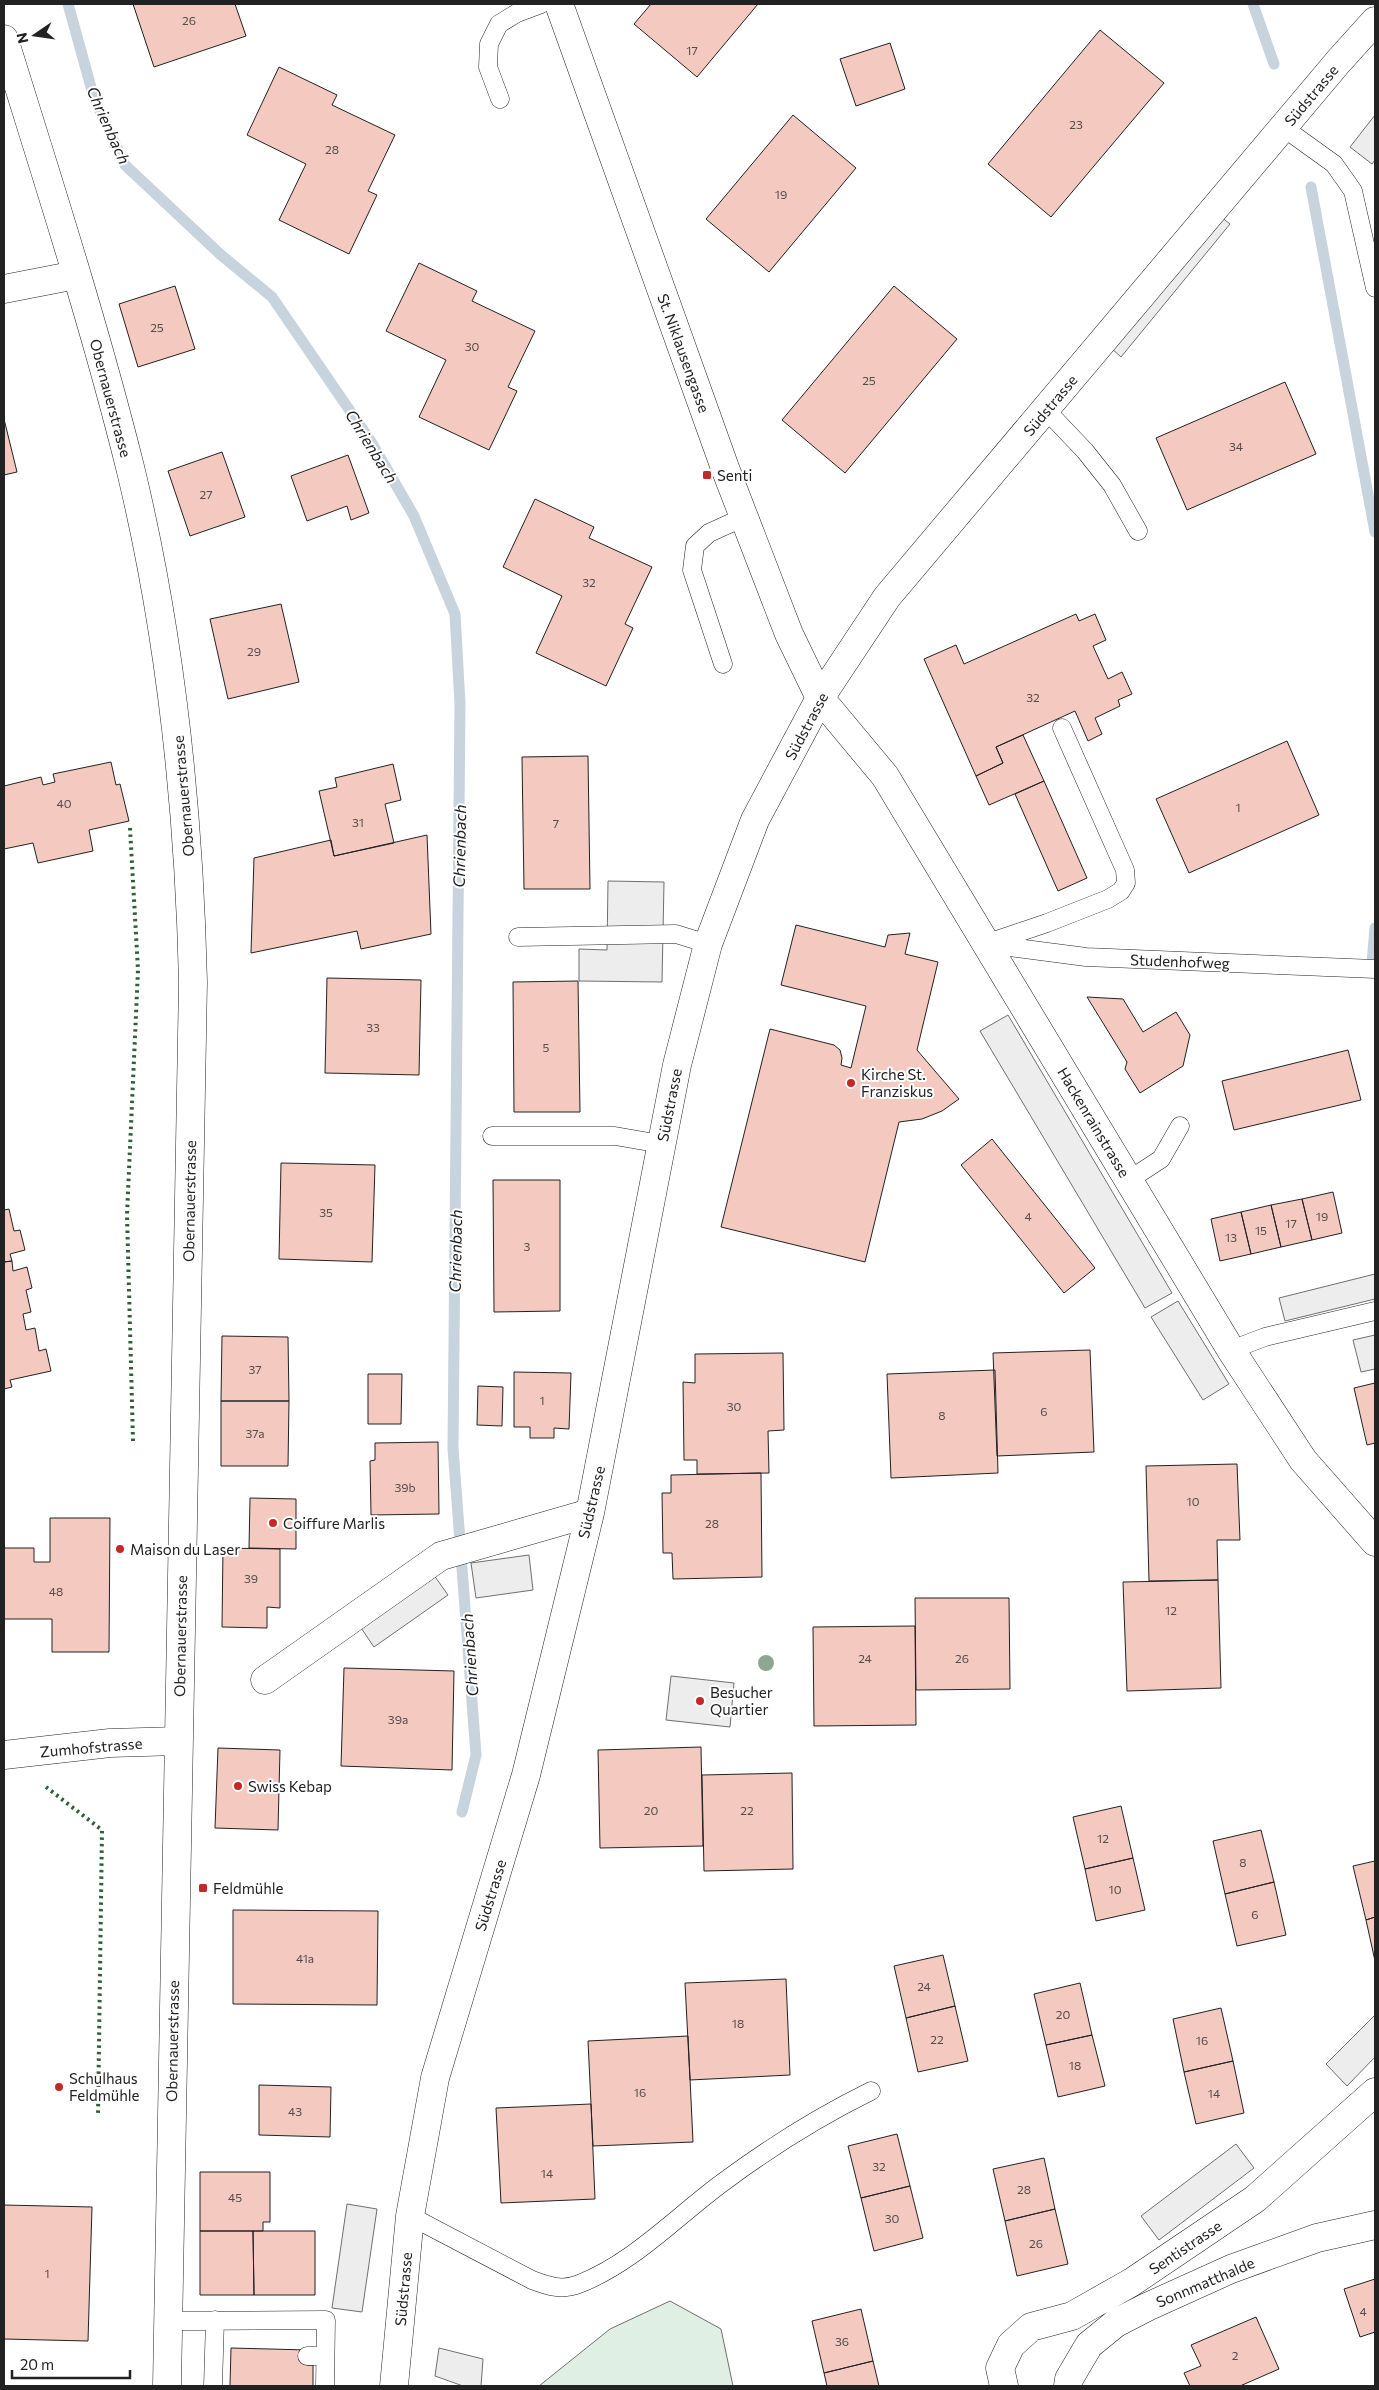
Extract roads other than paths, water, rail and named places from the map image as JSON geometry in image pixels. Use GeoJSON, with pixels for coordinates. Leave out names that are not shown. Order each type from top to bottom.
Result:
{"type":"FeatureCollection","features":[{"type":"Feature","properties":{"kind":"street","name":"St. Niklausengasse"},"geometry":{"type":"LineString","coordinates":[[560,4],[744,517],[789,634],[820,698]]}},
{"type":"Feature","properties":{"kind":"street","name":"Südstrasse"},"geometry":{"type":"LineString","coordinates":[[394,2386],[410,2216],[435,2078],[526,1775],[590,1512],[677,1065],[708,944],[755,820],[820,698],[887,597],[1375,21]]}},
{"type":"Feature","properties":{"kind":"street","name":"Obernauerstrasse"},"geometry":{"type":"LineString","coordinates":[[4,39],[76,275],[130,468],[148,549],[163,632],[176,726],[183,782],[191,881],[193,982],[167,2386]]}},
{"type":"Feature","properties":{"kind":"street"},"geometry":{"type":"LineString","coordinates":[[4,290],[76,275]]}},
{"type":"Feature","properties":{"kind":"street","name":"Hackenrainstrasse"},"geometry":{"type":"LineString","coordinates":[[820,698],[885,776],[1231,1350],[1303,1460],[1375,1542]]}},
{"type":"Feature","properties":{"kind":"street"},"geometry":{"type":"LineString","coordinates":[[266,1680],[441,1556],[590,1512]]}},
{"type":"Feature","properties":{"kind":"street","name":"Zumhofstrasse"},"geometry":{"type":"LineString","coordinates":[[4,1755],[110,1743],[178,1741]]}},
{"type":"Feature","properties":{"kind":"street","name":"Sentistrasse"},"geometry":{"type":"LineString","coordinates":[[1004,2386],[1000,2368],[1011,2345],[1031,2327],[1072,2316],[1132,2282],[1255,2198],[1375,2092]]}},
{"type":"Feature","properties":{"kind":"street","name":"Sonnmatthalde"},"geometry":{"type":"LineString","coordinates":[[1068,2386],[1069,2379],[1089,2345],[1116,2323],[1231,2268],[1317,2238],[1375,2225]]}},
{"type":"Feature","properties":{"kind":"lane"},"geometry":{"type":"LineString","coordinates":[[500,99],[488,67],[489,44],[499,24],[517,13],[540,4]]}},
{"type":"Feature","properties":{"kind":"lane"},"geometry":{"type":"LineString","coordinates":[[1284,128],[1334,164],[1354,191],[1375,288]]}},
{"type":"Feature","properties":{"kind":"lane"},"geometry":{"type":"LineString","coordinates":[[1046,410],[1085,451],[1112,485],[1138,531]]}},
{"type":"Feature","properties":{"kind":"lane"},"geometry":{"type":"LineString","coordinates":[[723,664],[692,570],[695,546],[709,533],[744,517]]}},
{"type":"Feature","properties":{"kind":"lane"},"geometry":{"type":"LineString","coordinates":[[986,944],[1108,899],[1121,891],[1126,883],[1125,870],[1062,728]]}},
{"type":"Feature","properties":{"kind":"lane"},"geometry":{"type":"LineString","coordinates":[[518,938],[676,934],[708,944]]}},
{"type":"Feature","properties":{"kind":"lane","name":"Studenhofweg"},"geometry":{"type":"LineString","coordinates":[[986,944],[1086,957],[1375,969]]}},
{"type":"Feature","properties":{"kind":"lane"},"geometry":{"type":"LineString","coordinates":[[1129,1180],[1161,1159],[1180,1126]]}},
{"type":"Feature","properties":{"kind":"lane"},"geometry":{"type":"LineString","coordinates":[[492,1136],[615,1136],[661,1144]]}},
{"type":"Feature","properties":{"kind":"lane"},"geometry":{"type":"LineString","coordinates":[[1231,1350],[1266,1337],[1375,1311]]}},
{"type":"Feature","properties":{"kind":"lane"},"geometry":{"type":"LineString","coordinates":[[410,2216],[532,2280],[552,2287],[566,2288],[580,2284],[621,2263],[722,2183],[789,2137],[825,2115],[871,2091]]}},
{"type":"Feature","properties":{"kind":"lane"},"geometry":{"type":"LineString","coordinates":[[213,2386],[222,2356],[215,2320]]}},
{"type":"Feature","properties":{"kind":"lane"},"geometry":{"type":"LineString","coordinates":[[168,2321],[326,2320],[324,2386]]}},
{"type":"Feature","properties":{"kind":"lane"},"geometry":{"type":"LineString","coordinates":[[307,2356],[325,2356]]}},
{"type":"Feature","properties":{"kind":"waterway","name":"Chrienbach"},"geometry":{"type":"LineString","coordinates":[[68,4],[94,98],[125,165],[221,255],[272,297],[370,440],[414,516],[455,614],[460,704],[453,1448],[476,1755],[462,1812]]}},
{"type":"Feature","properties":{"kind":"waterway"},"geometry":{"type":"LineString","coordinates":[[1253,4],[1274,64]]}},
{"type":"Feature","properties":{"kind":"waterway"},"geometry":{"type":"LineString","coordinates":[[1311,187],[1375,532]]}},
{"type":"Feature","properties":{"kind":"waterway"},"geometry":{"type":"LineString","coordinates":[[1372,963],[1375,928]]}},
{"type":"Feature","properties":{"kind":"place","name":"Senti"},"geometry":{"type":"Point","coordinates":[707,475]}},
{"type":"Feature","properties":{"kind":"place","name":"Kirche St. Franziskus"},"geometry":{"type":"Point","coordinates":[851,1083]}},
{"type":"Feature","properties":{"kind":"place","name":"Coiffure Marlis"},"geometry":{"type":"Point","coordinates":[273,1523]}},
{"type":"Feature","properties":{"kind":"place","name":"Maison du Laser"},"geometry":{"type":"Point","coordinates":[120,1549]}},
{"type":"Feature","properties":{"kind":"place","name":"Besucher Quartier"},"geometry":{"type":"Point","coordinates":[700,1701]}},
{"type":"Feature","properties":{"kind":"place","name":"Swiss Kebap"},"geometry":{"type":"Point","coordinates":[238,1786]}},
{"type":"Feature","properties":{"kind":"place","name":"Feldmühle"},"geometry":{"type":"Point","coordinates":[203,1888]}},
{"type":"Feature","properties":{"kind":"place","name":"Schulhaus Feldmühle"},"geometry":{"type":"Point","coordinates":[59,2087]}}]}
